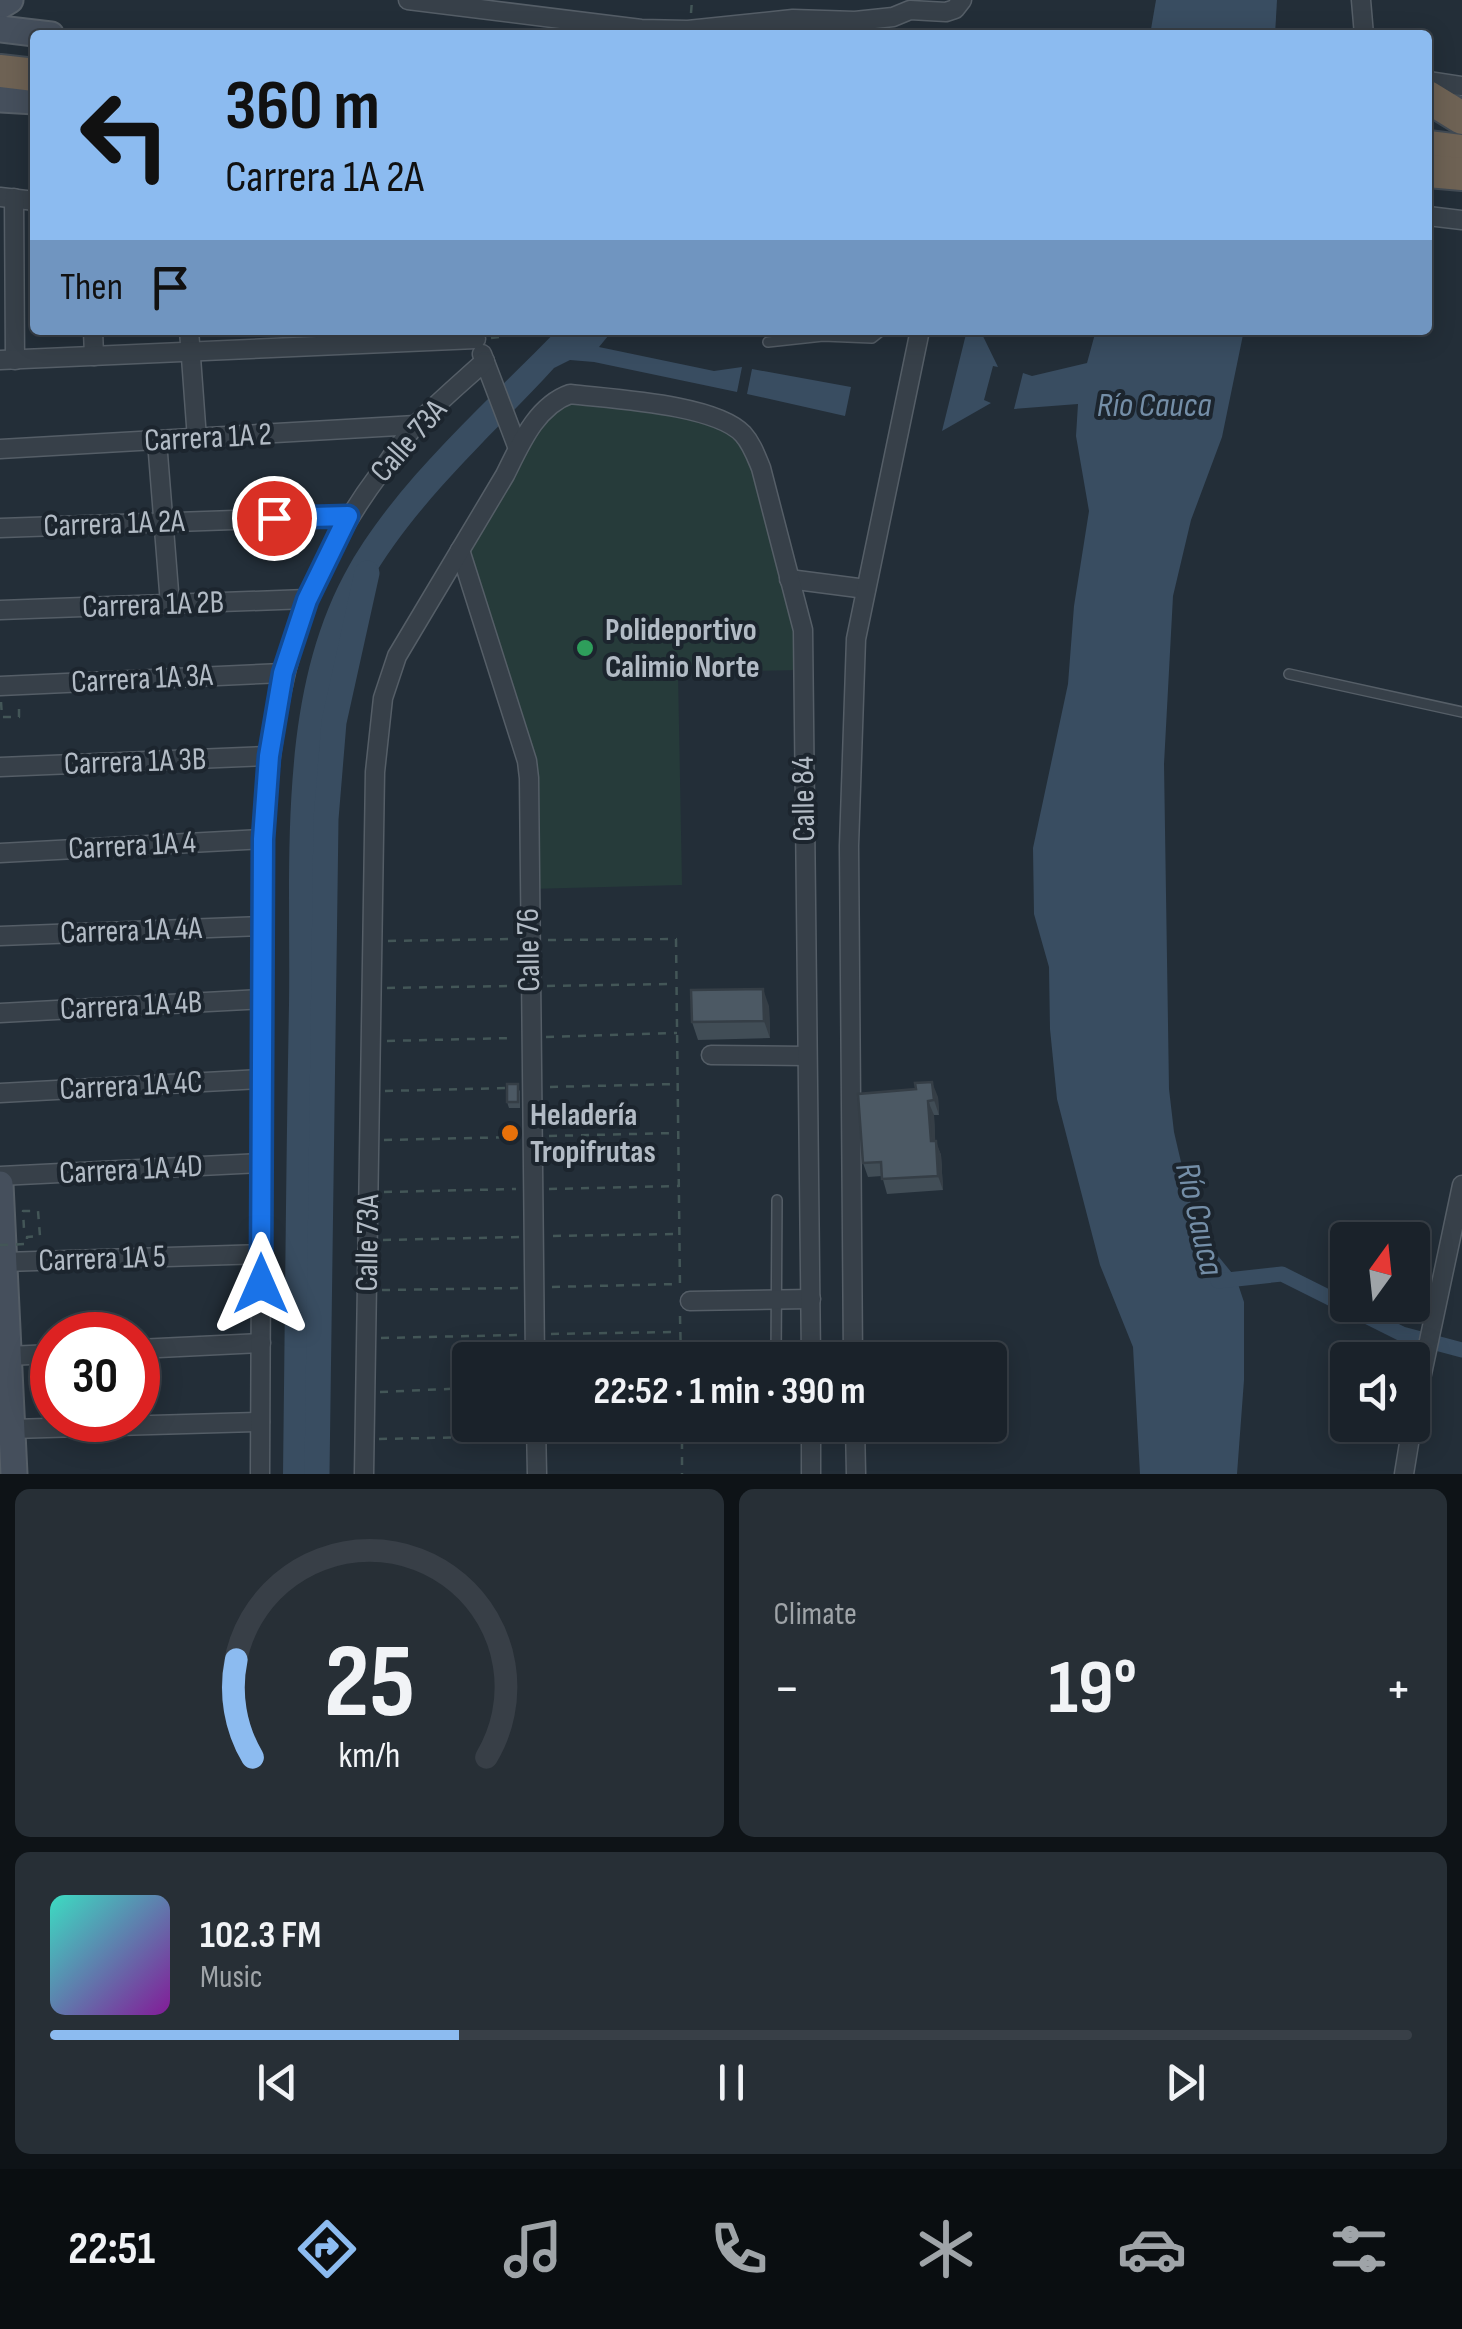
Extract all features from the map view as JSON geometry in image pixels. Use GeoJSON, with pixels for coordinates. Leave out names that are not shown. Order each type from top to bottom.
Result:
{"type":"FeatureCollection","features":[{"type":"Feature","properties":{"kind":"highway"},"geometry":{"type":"LineString","coordinates":[[0,50],[30,53]]}},
{"type":"Feature","properties":{"kind":"highway"},"geometry":{"type":"LineString","coordinates":[[0,71],[30,74]]}},
{"type":"Feature","properties":{"kind":"highway"},"geometry":{"type":"LineString","coordinates":[[1432,99],[1462,118]]}},
{"type":"Feature","properties":{"kind":"highway"},"geometry":{"type":"LineString","coordinates":[[1432,124],[1462,128]]}},
{"type":"Feature","properties":{"kind":"highway"},"geometry":{"type":"LineString","coordinates":[[1432,147],[1462,151]]}},
{"type":"Feature","properties":{"kind":"highway"},"geometry":{"type":"LineString","coordinates":[[1432,171],[1462,174]]}},
{"type":"Feature","properties":{"kind":"main road"},"geometry":{"type":"LineString","coordinates":[[0,6],[10,0]]}},
{"type":"Feature","properties":{"kind":"main road"},"geometry":{"type":"LineString","coordinates":[[0,29],[30,33]]}},
{"type":"Feature","properties":{"kind":"main road"},"geometry":{"type":"LineString","coordinates":[[0,98],[30,101]]}},
{"type":"Feature","properties":{"kind":"main road"},"geometry":{"type":"LineString","coordinates":[[0,1180],[14,1474]]}},
{"type":"Feature","properties":{"kind":"street"},"geometry":{"type":"LineString","coordinates":[[408,0],[482,4],[641,30],[688,30],[792,20],[855,21],[892,17],[912,5],[946,12],[956,9],[962,0]]}},
{"type":"Feature","properties":{"kind":"street"},"geometry":{"type":"LineString","coordinates":[[1361,0],[1364,30]]}},
{"type":"Feature","properties":{"kind":"street"},"geometry":{"type":"LineString","coordinates":[[1432,82],[1462,86]]}},
{"type":"Feature","properties":{"kind":"street"},"geometry":{"type":"LineString","coordinates":[[7,198],[7,360],[190,352],[258,339],[432,335]]}},
{"type":"Feature","properties":{"kind":"street"},"geometry":{"type":"LineString","coordinates":[[1432,216],[1462,220]]}},
{"type":"Feature","properties":{"kind":"street"},"geometry":{"type":"LineString","coordinates":[[94,335],[94,356]]}},
{"type":"Feature","properties":{"kind":"street"},"geometry":{"type":"LineString","coordinates":[[189,335],[197,438]]}},
{"type":"Feature","properties":{"kind":"street","name":"Calle 73A"},"geometry":{"type":"LineString","coordinates":[[475,335],[517,446]]}},
{"type":"Feature","properties":{"kind":"street","name":"Calle 84"},"geometry":{"type":"LineString","coordinates":[[853,1342],[849,846],[856,639],[919,335]]}},
{"type":"Feature","properties":{"kind":"street","name":"Calle 73A"},"geometry":{"type":"LineString","coordinates":[[260,1474],[263,839],[269,756],[283,673],[307,600],[348,516],[416,425],[485,361]]}},
{"type":"Feature","properties":{"kind":"street","name":"Calle 84"},"geometry":{"type":"LineString","coordinates":[[563,396],[699,413],[740,431],[761,468],[803,630],[811,1342]]}},
{"type":"Feature","properties":{"kind":"street","name":"Calle 73A"},"geometry":{"type":"LineString","coordinates":[[364,1474],[378,742],[383,698],[397,656],[505,476],[517,446],[554,401],[563,396]]}},
{"type":"Feature","properties":{"kind":"street","name":"Carrera 1A 2"},"geometry":{"type":"LineString","coordinates":[[0,449],[416,425]]}},
{"type":"Feature","properties":{"kind":"street"},"geometry":{"type":"LineString","coordinates":[[158,441],[170,604]]}},
{"type":"Feature","properties":{"kind":"street","name":"Carrera 1A 2A"},"geometry":{"type":"LineString","coordinates":[[0,528],[348,516]]}},
{"type":"Feature","properties":{"kind":"street","name":"Calle 76"},"geometry":{"type":"LineString","coordinates":[[460,550],[527,760],[535,1342]]}},
{"type":"Feature","properties":{"kind":"street"},"geometry":{"type":"LineString","coordinates":[[789,579],[866,589]]}},
{"type":"Feature","properties":{"kind":"street","name":"Carrera 1A 2B"},"geometry":{"type":"LineString","coordinates":[[0,610],[307,600]]}},
{"type":"Feature","properties":{"kind":"street","name":"Carrera 1A 3A"},"geometry":{"type":"LineString","coordinates":[[9,687],[283,673]]}},
{"type":"Feature","properties":{"kind":"street","name":"Carrera 1A 3B"},"geometry":{"type":"LineString","coordinates":[[0,768],[269,756]]}},
{"type":"Feature","properties":{"kind":"street","name":"Carrera 1A 4"},"geometry":{"type":"LineString","coordinates":[[0,853],[263,839]]}},
{"type":"Feature","properties":{"kind":"street","name":"Carrera 1A 4A"},"geometry":{"type":"LineString","coordinates":[[0,936],[263,926]]}},
{"type":"Feature","properties":{"kind":"street","name":"Carrera 1A 4B"},"geometry":{"type":"LineString","coordinates":[[0,1013],[262,999]]}},
{"type":"Feature","properties":{"kind":"street"},"geometry":{"type":"LineString","coordinates":[[711,1056],[807,1056]]}},
{"type":"Feature","properties":{"kind":"street","name":"Carrera 1A 4C"},"geometry":{"type":"LineString","coordinates":[[0,1093],[262,1079]]}},
{"type":"Feature","properties":{"kind":"street","name":"Carrera 1A 4D"},"geometry":{"type":"LineString","coordinates":[[0,1180],[262,1163]]}},
{"type":"Feature","properties":{"kind":"street"},"geometry":{"type":"LineString","coordinates":[[1428,1342],[1462,1184]]}},
{"type":"Feature","properties":{"kind":"street","name":"Carrera 1A 5"},"geometry":{"type":"LineString","coordinates":[[2,1254],[261,1254]]}},
{"type":"Feature","properties":{"kind":"street"},"geometry":{"type":"LineString","coordinates":[[683,1305],[811,1299]]}},
{"type":"Feature","properties":{"kind":"street"},"geometry":{"type":"LineString","coordinates":[[160,1348],[261,1342]]}},
{"type":"Feature","properties":{"kind":"street"},"geometry":{"type":"LineString","coordinates":[[8,1356],[30,1355]]}},
{"type":"Feature","properties":{"kind":"street"},"geometry":{"type":"LineString","coordinates":[[12,1429],[260,1422]]}},
{"type":"Feature","properties":{"kind":"street"},"geometry":{"type":"LineString","coordinates":[[536,1442],[537,1474]]}},
{"type":"Feature","properties":{"kind":"street"},"geometry":{"type":"LineString","coordinates":[[811,1442],[812,1474]]}},
{"type":"Feature","properties":{"kind":"street"},"geometry":{"type":"LineString","coordinates":[[855,1442],[856,1474]]}},
{"type":"Feature","properties":{"kind":"street"},"geometry":{"type":"LineString","coordinates":[[1404,1474],[1409,1442]]}},
{"type":"Feature","properties":{"kind":"lane"},"geometry":{"type":"LineString","coordinates":[[768,342],[876,335]]}},
{"type":"Feature","properties":{"kind":"lane"},"geometry":{"type":"LineString","coordinates":[[1289,674],[1462,712]]}},
{"type":"Feature","properties":{"kind":"lane"},"geometry":{"type":"LineString","coordinates":[[776,1200],[776,1342]]}},
{"type":"Feature","properties":{"kind":"path"},"geometry":{"type":"LineString","coordinates":[[0,697],[2,718],[19,717],[9,687]]}},
{"type":"Feature","properties":{"kind":"path"},"geometry":{"type":"LineString","coordinates":[[387,941],[676,939],[682,1342]]}},
{"type":"Feature","properties":{"kind":"path"},"geometry":{"type":"LineString","coordinates":[[2,1254],[27,1244],[26,1237],[40,1236],[38,1211],[24,1211],[24,1229]]}},
{"type":"Feature","properties":{"kind":"path"},"geometry":{"type":"LineString","coordinates":[[378,1392],[452,1389]]}},
{"type":"Feature","properties":{"kind":"path"},"geometry":{"type":"LineString","coordinates":[[682,1442],[682,1474]]}},
{"type":"Feature","properties":{"kind":"green space","name":"Polideportivo Calimio Norte"},"geometry":{"type":"Polygon","coordinates":[[[554,401],[699,413],[754,449],[803,630],[802,670],[678,672],[682,885],[529,889],[529,778],[460,550],[554,401]]]}},
{"type":"Feature","properties":{"kind":"water"},"geometry":{"type":"Polygon","coordinates":[[[1156,0],[1277,0],[1275,30],[1151,30],[1156,0]]]}},
{"type":"Feature","properties":{"kind":"water"},"geometry":{"type":"Polygon","coordinates":[[[552,335],[609,335],[599,347],[714,371],[742,367],[737,392],[594,362],[570,360],[554,368],[409,525],[369,584],[351,622],[332,683],[320,745],[309,1474],[283,1474],[290,841],[298,730],[307,676],[322,624],[344,575],[388,509],[442,446],[552,335]]]}},
{"type":"Feature","properties":{"kind":"water"},"geometry":{"type":"Polygon","coordinates":[[[966,335],[982,335],[998,367],[993,366],[984,400],[991,403],[942,431],[966,335]]]}},
{"type":"Feature","properties":{"kind":"water","name":"Río Cauca"},"geometry":{"type":"Polygon","coordinates":[[[1095,335],[1243,335],[1222,437],[1191,520],[1173,596],[1164,764],[1169,1089],[1174,1132],[1191,1205],[1214,1251],[1236,1278],[1244,1302],[1244,1380],[1237,1474],[1140,1474],[1133,1347],[1100,1265],[1057,1099],[1049,967],[1034,914],[1033,848],[1068,684],[1074,606],[1089,511],[1076,436],[1078,404],[1014,409],[1023,373],[1032,376],[1087,363],[1095,335]]]}},
{"type":"Feature","properties":{"kind":"water"},"geometry":{"type":"Polygon","coordinates":[[[752,369],[851,387],[845,416],[747,394],[752,369]]]}},
{"type":"Feature","properties":{"kind":"building"},"geometry":{"type":"Polygon","coordinates":[[[763,989],[764,1021],[692,1022],[691,990],[763,989]]]}},
{"type":"Feature","properties":{"kind":"building"},"geometry":{"type":"Polygon","coordinates":[[[932,1082],[934,1100],[928,1101],[938,1176],[882,1179],[881,1162],[863,1163],[858,1094],[916,1089],[915,1083],[932,1082]]]}},
{"type":"Feature","properties":{"kind":"building"},"geometry":{"type":"Polygon","coordinates":[[[507,1084],[518,1084],[518,1102],[507,1102],[507,1084]]]}},
{"type":"Feature","properties":{"kind":"waterway"},"geometry":{"type":"LineString","coordinates":[[317,1474],[326,819],[334,722],[367,573]]}},
{"type":"Feature","properties":{"kind":"waterway"},"geometry":{"type":"LineString","coordinates":[[1218,1281],[1282,1274],[1402,1334],[1462,1350]]}},
{"type":"Feature","properties":{"kind":"place","name":"Polideportivo Calimio Norte"},"geometry":{"type":"Point","coordinates":[585,648]}},
{"type":"Feature","properties":{"kind":"place","name":"Heladería Tropifrutas"},"geometry":{"type":"Point","coordinates":[510,1133]}},
{"type":"Feature","properties":{"kind":"route"},"geometry":{"type":"LineString","coordinates":[[261,1284],[263,839],[269,756],[283,673],[307,600],[348,516],[274,518]]}}]}
